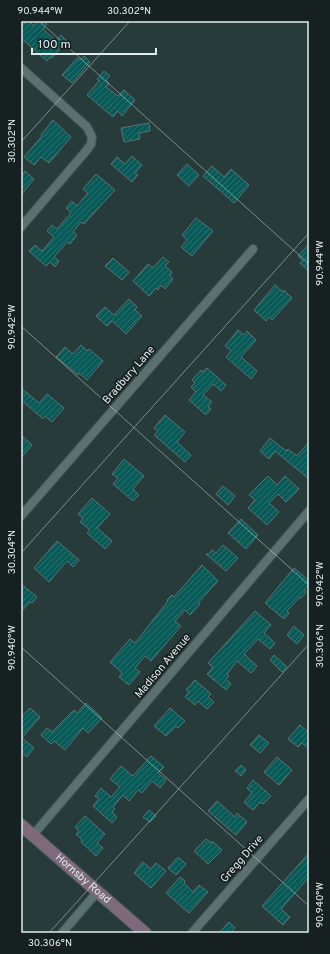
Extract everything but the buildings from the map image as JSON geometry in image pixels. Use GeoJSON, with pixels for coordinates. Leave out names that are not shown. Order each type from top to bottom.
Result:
{"type":"FeatureCollection","features":[{"type":"Feature","properties":{"kind":"street"},"geometry":{"type":"LineString","coordinates":[[21,68],[87,127],[92,137],[86,151],[21,227]]}},
{"type":"Feature","properties":{"kind":"street","name":"Bradbury Lane"},"geometry":{"type":"LineString","coordinates":[[21,516],[253,249]]}},
{"type":"Feature","properties":{"kind":"street","name":"Madison Avenue"},"geometry":{"type":"LineString","coordinates":[[33,835],[309,511]]}},
{"type":"Feature","properties":{"kind":"street","name":"Gregg Drive"},"geometry":{"type":"LineString","coordinates":[[192,933],[309,799]]}},
{"type":"Feature","properties":{"kind":"street","name":"Hornsby Road"},"geometry":{"type":"LineString","coordinates":[[21,824],[145,933]]}},
{"type":"Feature","properties":{"kind":"street"},"geometry":{"type":"LineString","coordinates":[[62,933],[98,891]]}}]}
